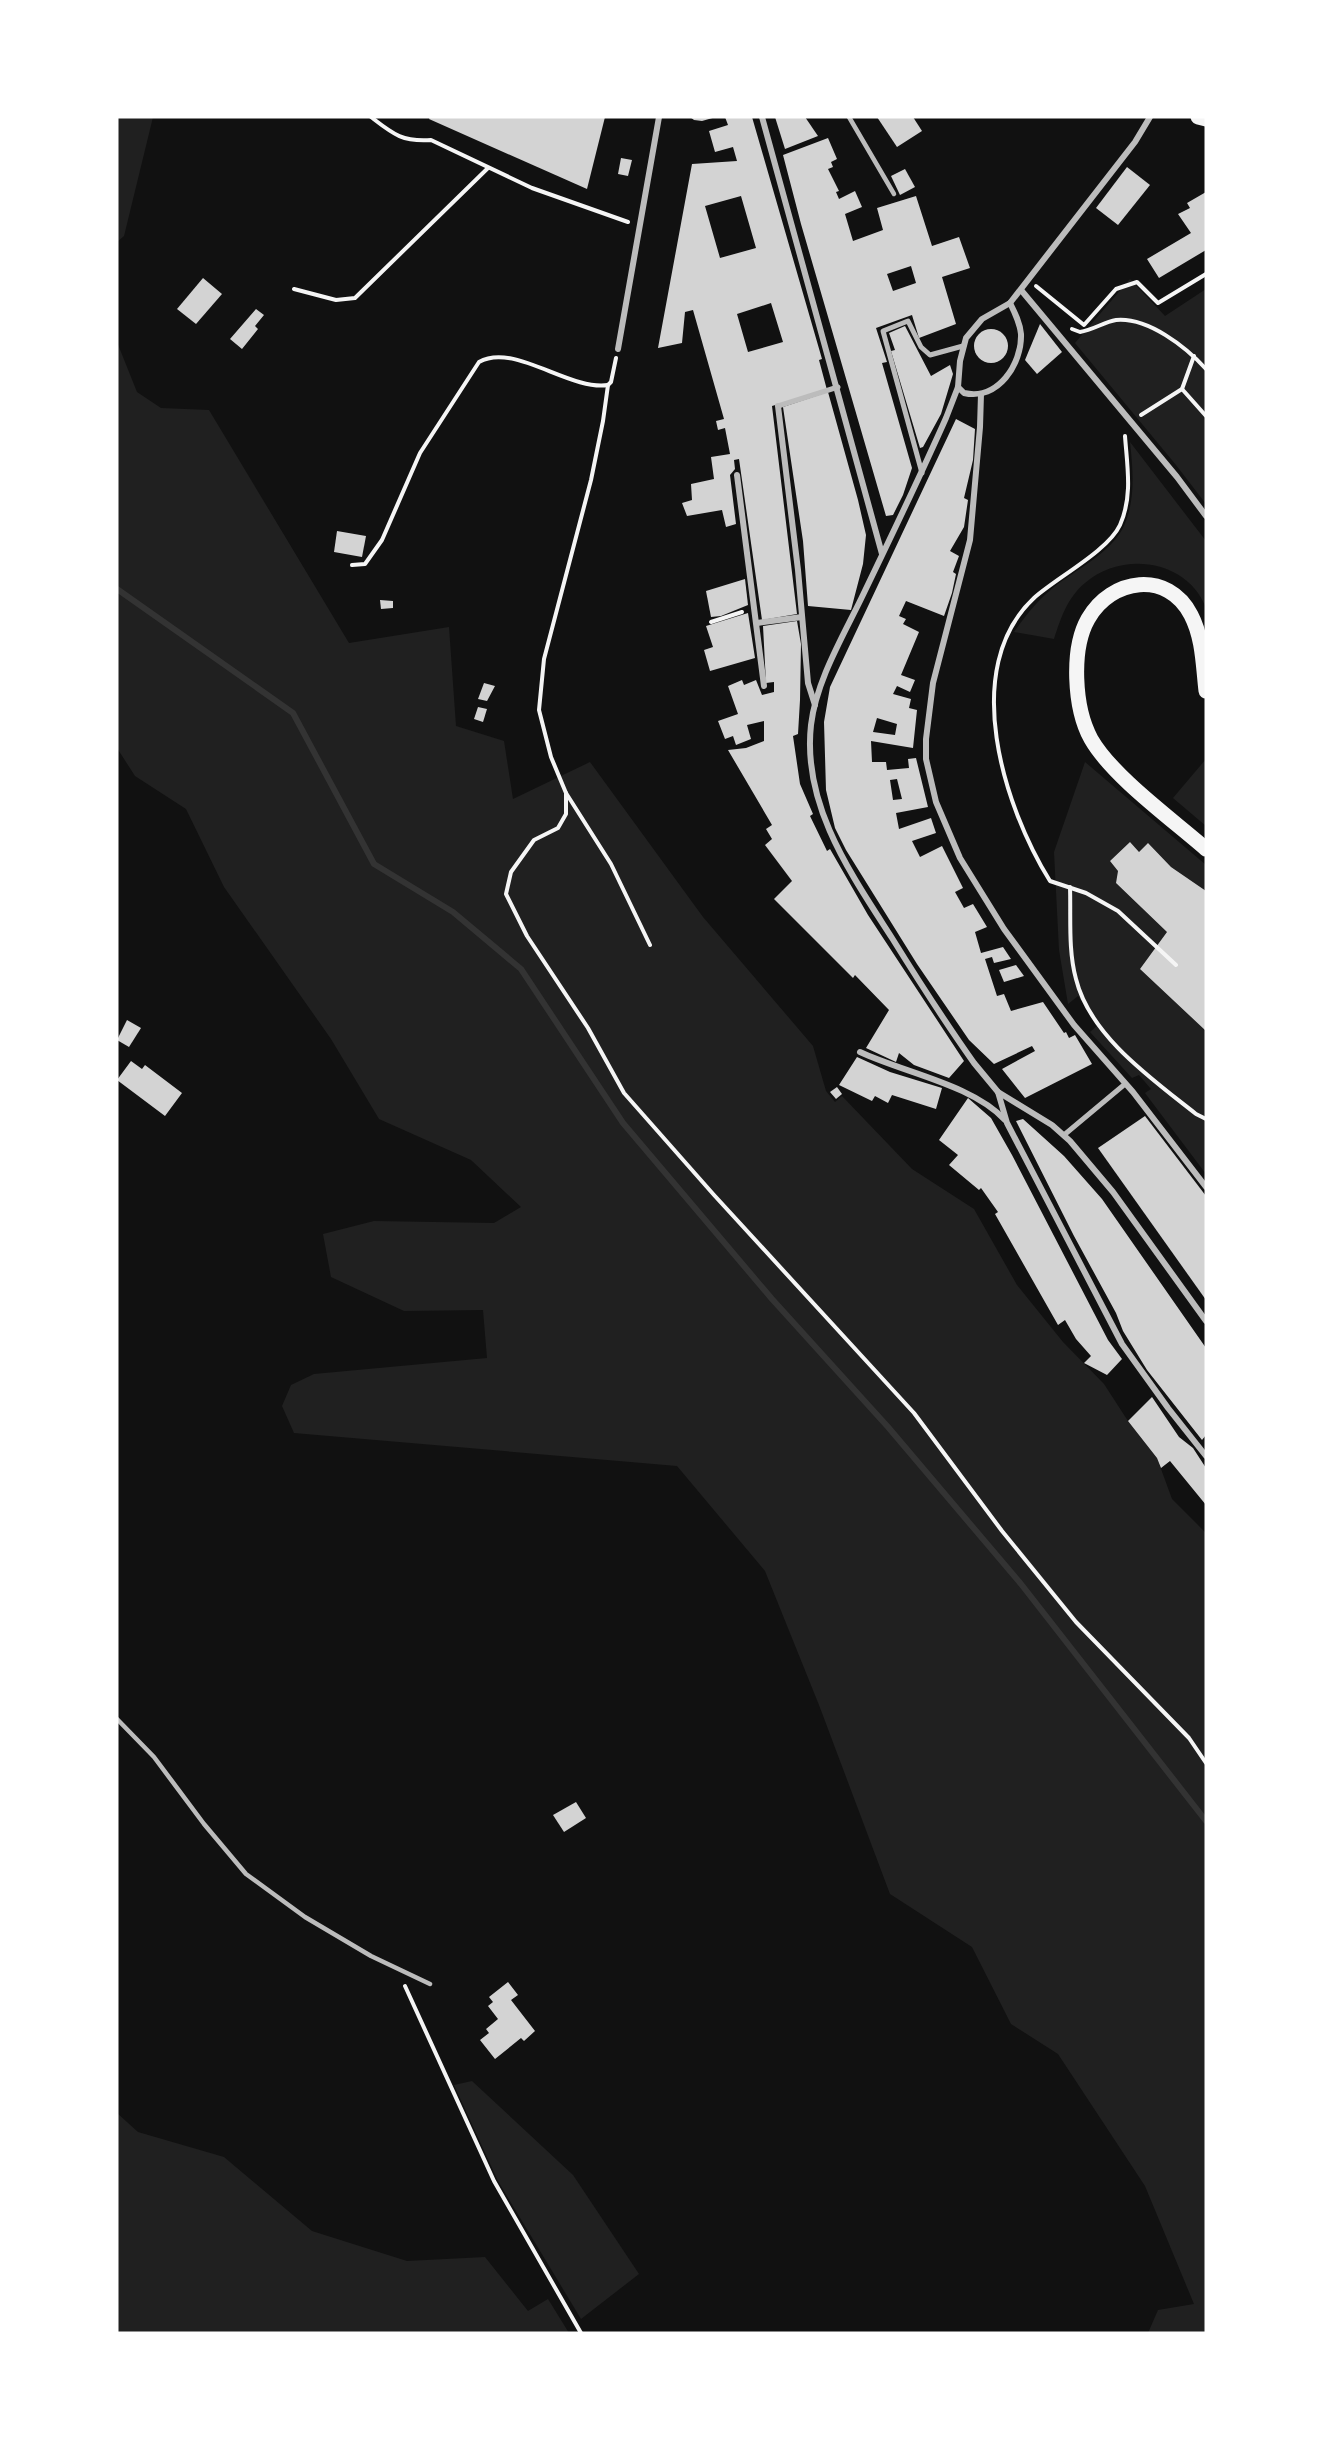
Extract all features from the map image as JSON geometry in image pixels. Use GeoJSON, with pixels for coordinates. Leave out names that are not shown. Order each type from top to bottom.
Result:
{"type":"FeatureCollection","features":[{"type":"Feature","properties":{"kind":"main road"},"geometry":{"type":"LineString","coordinates":[[1198,117],[1206,119]]}},
{"type":"Feature","properties":{"kind":"main road"},"geometry":{"type":"LineString","coordinates":[[1206,691],[1202,651],[1195,625],[1185,606],[1170,591],[1148,584],[1126,587],[1110,595],[1090,616],[1081,639],[1077,672],[1080,709],[1088,733],[1101,753],[1119,772],[1206,849]]}},
{"type":"Feature","properties":{"kind":"street"},"geometry":{"type":"LineString","coordinates":[[618,349],[659,117]]}},
{"type":"Feature","properties":{"kind":"street"},"geometry":{"type":"LineString","coordinates":[[762,117],[882,554]]}},
{"type":"Feature","properties":{"kind":"street"},"geometry":{"type":"LineString","coordinates":[[1150,117],[1135,142],[1021,290],[1010,303],[975,325],[963,346],[958,387],[922,473],[831,662],[815,706],[811,732],[813,771],[822,808],[837,849],[965,1051],[998,1092],[1052,1125],[1064,1135],[1113,1192],[1206,1321]]}},
{"type":"Feature","properties":{"kind":"street"},"geometry":{"type":"LineString","coordinates":[[1021,290],[1177,477],[1206,516]]}},
{"type":"Feature","properties":{"kind":"street"},"geometry":{"type":"LineString","coordinates":[[958,387],[964,393],[981,394],[996,388],[1004,381],[1019,351],[1020,330],[1010,303]]}},
{"type":"Feature","properties":{"kind":"street"},"geometry":{"type":"LineString","coordinates":[[922,473],[883,331],[908,321],[921,347],[930,355],[963,346]]}},
{"type":"Feature","properties":{"kind":"street"},"geometry":{"type":"LineString","coordinates":[[815,706],[808,683],[796,547],[778,406],[838,387]]}},
{"type":"Feature","properties":{"kind":"street"},"geometry":{"type":"LineString","coordinates":[[981,394],[980,437],[970,540],[932,691],[925,746],[927,765],[943,823],[982,896],[1074,1025],[1125,1084],[1206,1187]]}},
{"type":"Feature","properties":{"kind":"street"},"geometry":{"type":"LineString","coordinates":[[737,475],[764,686]]}},
{"type":"Feature","properties":{"kind":"street"},"geometry":{"type":"LineString","coordinates":[[757,623],[802,617]]}},
{"type":"Feature","properties":{"kind":"street"},"geometry":{"type":"LineString","coordinates":[[860,1052],[898,1069],[969,1093],[993,1108],[1008,1123]]}},
{"type":"Feature","properties":{"kind":"street"},"geometry":{"type":"LineString","coordinates":[[1064,1135],[1125,1084]]}},
{"type":"Feature","properties":{"kind":"street"},"geometry":{"type":"LineString","coordinates":[[998,1092],[1008,1123],[1122,1344],[1162,1401],[1206,1456]]}},
{"type":"Feature","properties":{"kind":"lane"},"geometry":{"type":"LineString","coordinates":[[849,117],[894,194]]}},
{"type":"Feature","properties":{"kind":"lane"},"geometry":{"type":"LineString","coordinates":[[117,1719],[154,1757],[204,1824],[246,1874],[305,1917],[398,1969],[430,1984]]}},
{"type":"Feature","properties":{"kind":"path"},"geometry":{"type":"LineString","coordinates":[[370,117],[394,135],[413,141],[431,140],[532,188],[640,226]]}},
{"type":"Feature","properties":{"kind":"path"},"geometry":{"type":"LineString","coordinates":[[294,289],[336,300],[355,298],[488,168]]}},
{"type":"Feature","properties":{"kind":"path"},"geometry":{"type":"LineString","coordinates":[[1084,325],[1116,289],[1137,282],[1158,303],[1206,274]]}},
{"type":"Feature","properties":{"kind":"path"},"geometry":{"type":"LineString","coordinates":[[1029,280],[1051,308]]}},
{"type":"Feature","properties":{"kind":"path"},"geometry":{"type":"LineString","coordinates":[[1029,280],[1089,329]]}},
{"type":"Feature","properties":{"kind":"path"},"geometry":{"type":"LineString","coordinates":[[1066,324],[1075,331],[1112,321],[1131,320],[1164,335],[1194,356],[1206,369]]}},
{"type":"Feature","properties":{"kind":"path"},"geometry":{"type":"LineString","coordinates":[[618,349],[611,382],[608,385],[591,480],[544,659],[539,710],[551,757],[566,793],[611,864],[651,945]]}},
{"type":"Feature","properties":{"kind":"path"},"geometry":{"type":"LineString","coordinates":[[1137,417],[1182,389],[1194,356]]}},
{"type":"Feature","properties":{"kind":"path"},"geometry":{"type":"LineString","coordinates":[[352,565],[365,564],[382,540],[420,453],[479,362],[488,357],[512,359],[592,386],[608,385]]}},
{"type":"Feature","properties":{"kind":"path"},"geometry":{"type":"LineString","coordinates":[[1182,389],[1206,417]]}},
{"type":"Feature","properties":{"kind":"path"},"geometry":{"type":"LineString","coordinates":[[1125,431],[1130,478],[1120,525],[1105,544],[1034,598],[1021,613],[1006,638],[996,680],[994,708],[1010,796],[1020,824],[1050,881],[1099,899],[1118,911],[1176,965]]}},
{"type":"Feature","properties":{"kind":"path"},"geometry":{"type":"LineString","coordinates":[[711,622],[754,608]]}},
{"type":"Feature","properties":{"kind":"path"},"geometry":{"type":"LineString","coordinates":[[566,793],[566,814],[558,828],[534,840],[511,872],[506,894],[527,936],[588,1028],[624,1093],[714,1195],[914,1413],[1002,1531],[1076,1622],[1189,1738],[1206,1763]]}},
{"type":"Feature","properties":{"kind":"path"},"geometry":{"type":"LineString","coordinates":[[1070,887],[1074,973],[1089,1008],[1124,1055],[1196,1114],[1206,1119]]}},
{"type":"Feature","properties":{"kind":"path"},"geometry":{"type":"LineString","coordinates":[[398,1969],[494,2181],[581,2333]]}},
{"type":"Feature","properties":{"kind":"shaded area"},"geometry":{"type":"Polygon","coordinates":[[[117,117],[153,117],[124,236],[117,242],[117,117]]]}},
{"type":"Feature","properties":{"kind":"shaded area"},"geometry":{"type":"Polygon","coordinates":[[[1130,279],[1165,316],[1206,289],[1206,504],[1075,343],[1130,279]]]}},
{"type":"Feature","properties":{"kind":"shaded area"},"geometry":{"type":"Polygon","coordinates":[[[117,342],[137,392],[161,408],[209,410],[349,643],[449,627],[456,726],[504,741],[513,799],[590,762],[703,917],[813,1046],[826,1091],[835,1102],[842,1096],[912,1169],[974,1209],[1017,1285],[1063,1342],[1104,1384],[1128,1421],[1157,1458],[1172,1499],[1206,1533],[1206,2333],[1148,2333],[1158,2310],[1194,2304],[1145,2186],[1058,2054],[1011,2024],[972,1947],[890,1894],[819,1705],[765,1571],[677,1466],[294,1433],[282,1406],[291,1385],[314,1374],[487,1358],[483,1310],[404,1311],[331,1277],[323,1234],[374,1221],[494,1223],[521,1207],[471,1160],[379,1119],[331,1039],[224,887],[186,809],[135,776],[117,748],[117,342]]]}},
{"type":"Feature","properties":{"kind":"shaded area"},"geometry":{"type":"Polygon","coordinates":[[[1130,442],[1206,541],[1206,608],[1197,592],[1184,579],[1169,570],[1152,565],[1135,564],[1100,573],[1085,583],[1069,602],[1054,639],[1014,632],[1043,597],[1101,553],[1123,528],[1132,496],[1133,474],[1130,442]]]}},
{"type":"Feature","properties":{"kind":"shaded area"},"geometry":{"type":"Polygon","coordinates":[[[1206,759],[1206,826],[1173,798],[1206,759]]]}},
{"type":"Feature","properties":{"kind":"shaded area"},"geometry":{"type":"Polygon","coordinates":[[[1085,762],[1206,865],[1206,891],[1171,867],[1148,843],[1139,852],[1130,842],[1110,861],[1118,871],[1116,883],[1167,932],[1140,969],[1206,1031],[1206,1174],[1145,1093],[1151,1089],[1139,1075],[1132,1078],[1090,1032],[1098,1025],[1078,996],[1068,1004],[1059,950],[1054,852],[1085,762]]]}},
{"type":"Feature","properties":{"kind":"shaded area"},"geometry":{"type":"Polygon","coordinates":[[[472,2081],[573,2175],[639,2274],[581,2319],[498,2181],[454,2085],[472,2081]]]}},
{"type":"Feature","properties":{"kind":"shaded area"},"geometry":{"type":"Polygon","coordinates":[[[117,2113],[138,2132],[224,2157],[312,2231],[407,2261],[485,2257],[528,2311],[548,2299],[569,2333],[117,2333],[117,2113]]]}},
{"type":"Feature","properties":{"kind":"building"},"geometry":{"type":"Polygon","coordinates":[[[430,117],[605,117],[587,189],[429,119],[430,117]]]}},
{"type":"Feature","properties":{"kind":"building"},"geometry":{"type":"Polygon","coordinates":[[[690,117],[716,117],[702,121],[690,117]]]}},
{"type":"Feature","properties":{"kind":"building"},"geometry":{"type":"Polygon","coordinates":[[[725,117],[752,117],[822,359],[819,360],[827,390],[772,406],[797,614],[762,620],[739,459],[734,460],[735,469],[730,475],[736,524],[726,527],[722,510],[687,516],[682,503],[692,500],[691,484],[714,479],[711,457],[730,454],[725,428],[718,430],[716,421],[724,419],[693,310],[685,312],[682,343],[658,348],[692,164],[737,161],[733,147],[715,152],[709,131],[728,125],[725,117]],[[741,196],[705,206],[720,258],[756,248],[741,196]],[[771,303],[737,314],[748,352],[783,342],[771,303]]]}},
{"type":"Feature","properties":{"kind":"building"},"geometry":{"type":"Polygon","coordinates":[[[775,117],[805,117],[818,136],[785,149],[775,117]]]}},
{"type":"Feature","properties":{"kind":"building"},"geometry":{"type":"Polygon","coordinates":[[[877,117],[913,117],[922,131],[897,147],[877,117]]]}},
{"type":"Feature","properties":{"kind":"building"},"geometry":{"type":"Polygon","coordinates":[[[828,138],[837,159],[831,162],[833,167],[828,169],[839,191],[836,192],[839,199],[855,191],[862,207],[845,214],[853,241],[883,230],[877,208],[916,196],[932,246],[959,237],[970,268],[942,277],[956,324],[919,338],[912,315],[876,328],[887,362],[882,363],[912,468],[893,515],[886,516],[783,155],[828,138]],[[911,266],[887,274],[893,291],[916,283],[911,266]]]}},
{"type":"Feature","properties":{"kind":"building"},"geometry":{"type":"Polygon","coordinates":[[[621,158],[632,160],[628,176],[618,174],[621,158]]]}},
{"type":"Feature","properties":{"kind":"building"},"geometry":{"type":"Polygon","coordinates":[[[1127,167],[1150,185],[1118,225],[1096,208],[1127,167]]]}},
{"type":"Feature","properties":{"kind":"building"},"geometry":{"type":"Polygon","coordinates":[[[905,169],[915,187],[900,195],[891,176],[905,169]]]}},
{"type":"Feature","properties":{"kind":"building"},"geometry":{"type":"Polygon","coordinates":[[[1206,192],[1206,250],[1159,278],[1147,259],[1191,233],[1178,214],[1190,208],[1187,203],[1206,192]]]}},
{"type":"Feature","properties":{"kind":"building"},"geometry":{"type":"Polygon","coordinates":[[[203,278],[222,294],[196,324],[177,309],[203,278]]]}},
{"type":"Feature","properties":{"kind":"building"},"geometry":{"type":"Polygon","coordinates":[[[256,309],[264,315],[255,326],[258,329],[242,349],[230,339],[256,309]]]}},
{"type":"Feature","properties":{"kind":"building"},"geometry":{"type":"Polygon","coordinates":[[[1040,324],[1062,352],[1037,374],[1025,360],[1040,324]]]}},
{"type":"Feature","properties":{"kind":"building"},"geometry":{"type":"Polygon","coordinates":[[[905,326],[931,376],[950,365],[953,374],[941,414],[923,447],[920,448],[891,351],[895,350],[889,333],[905,326]]]}},
{"type":"Feature","properties":{"kind":"building"},"geometry":{"type":"Polygon","coordinates":[[[991,329],[1003,334],[1008,346],[1003,358],[991,363],[979,358],[974,346],[979,334],[991,329]]]}},
{"type":"Feature","properties":{"kind":"building"},"geometry":{"type":"Polygon","coordinates":[[[828,392],[866,535],[863,564],[851,610],[808,606],[803,541],[783,407],[828,392]]]}},
{"type":"Feature","properties":{"kind":"building"},"geometry":{"type":"Polygon","coordinates":[[[956,419],[975,429],[973,460],[964,498],[968,500],[964,527],[950,551],[959,556],[953,572],[956,574],[952,593],[944,616],[906,601],[899,616],[906,619],[903,624],[919,632],[901,675],[915,680],[910,692],[897,686],[893,694],[911,699],[909,708],[917,710],[913,748],[871,741],[872,762],[886,762],[887,770],[909,768],[908,759],[916,758],[928,807],[896,813],[899,829],[931,818],[936,833],[912,841],[920,857],[942,846],[963,888],[955,892],[964,908],[973,904],[987,927],[975,932],[981,953],[1003,947],[1011,959],[994,963],[992,957],[985,959],[997,996],[1004,994],[1011,1011],[1043,1002],[1064,1033],[1066,1032],[1069,1038],[1075,1035],[1092,1064],[1025,1098],[1002,1069],[1035,1051],[1032,1046],[994,1064],[969,1040],[917,964],[846,850],[835,828],[826,790],[824,722],[830,687],[956,419]],[[877,718],[873,732],[895,735],[897,724],[877,718]],[[897,779],[890,780],[893,800],[902,799],[897,779]]]}},
{"type":"Feature","properties":{"kind":"building"},"geometry":{"type":"Polygon","coordinates":[[[337,531],[366,536],[362,557],[334,552],[337,531]]]}},
{"type":"Feature","properties":{"kind":"building"},"geometry":{"type":"Polygon","coordinates":[[[745,579],[748,605],[721,616],[711,617],[706,591],[745,579]]]}},
{"type":"Feature","properties":{"kind":"building"},"geometry":{"type":"Polygon","coordinates":[[[380,600],[393,601],[393,608],[381,609],[380,600]]]}},
{"type":"Feature","properties":{"kind":"building"},"geometry":{"type":"Polygon","coordinates":[[[748,613],[755,658],[710,671],[704,650],[713,647],[706,626],[748,613]]]}},
{"type":"Feature","properties":{"kind":"building"},"geometry":{"type":"Polygon","coordinates":[[[797,621],[801,644],[800,700],[798,734],[793,736],[800,784],[813,814],[810,816],[827,851],[830,849],[868,915],[964,1061],[949,1078],[914,1065],[899,1053],[896,1062],[866,1048],[889,1010],[855,975],[853,978],[774,899],[792,881],[765,845],[772,839],[766,829],[772,825],[728,750],[746,748],[764,741],[764,721],[747,725],[751,739],[736,745],[733,736],[725,739],[718,721],[738,714],[728,686],[742,680],[744,685],[756,680],[762,695],[774,692],[774,682],[766,683],[763,626],[797,621]]]}},
{"type":"Feature","properties":{"kind":"building"},"geometry":{"type":"Polygon","coordinates":[[[484,683],[495,686],[487,701],[478,699],[484,683]]]}},
{"type":"Feature","properties":{"kind":"building"},"geometry":{"type":"Polygon","coordinates":[[[478,707],[487,709],[483,722],[474,719],[478,707]]]}},
{"type":"Feature","properties":{"kind":"building"},"geometry":{"type":"Polygon","coordinates":[[[1130,842],[1139,852],[1148,843],[1171,867],[1206,891],[1206,1031],[1140,969],[1167,932],[1116,883],[1118,871],[1110,861],[1130,842]]]}},
{"type":"Feature","properties":{"kind":"building"},"geometry":{"type":"Polygon","coordinates":[[[1016,965],[1024,976],[1004,982],[999,970],[1016,965]]]}},
{"type":"Feature","properties":{"kind":"building"},"geometry":{"type":"Polygon","coordinates":[[[127,1020],[141,1028],[129,1047],[117,1040],[127,1020]]]}},
{"type":"Feature","properties":{"kind":"building"},"geometry":{"type":"Polygon","coordinates":[[[857,1057],[890,1072],[942,1088],[936,1109],[892,1095],[888,1103],[875,1096],[872,1101],[839,1085],[857,1057]]]}},
{"type":"Feature","properties":{"kind":"building"},"geometry":{"type":"Polygon","coordinates":[[[131,1061],[142,1069],[145,1065],[182,1093],[165,1116],[117,1080],[131,1061]]]}},
{"type":"Feature","properties":{"kind":"building"},"geometry":{"type":"Polygon","coordinates":[[[837,1087],[842,1094],[836,1099],[830,1092],[837,1087]]]}},
{"type":"Feature","properties":{"kind":"building"},"geometry":{"type":"Polygon","coordinates":[[[968,1098],[991,1118],[1108,1340],[1122,1359],[1107,1375],[1084,1363],[1091,1356],[1076,1339],[1065,1320],[1058,1325],[995,1214],[998,1212],[981,1188],[979,1190],[949,1165],[958,1155],[939,1140],[968,1098]]]}},
{"type":"Feature","properties":{"kind":"building"},"geometry":{"type":"Polygon","coordinates":[[[1145,1116],[1206,1196],[1206,1300],[1098,1148],[1145,1116]]]}},
{"type":"Feature","properties":{"kind":"building"},"geometry":{"type":"Polygon","coordinates":[[[1023,1119],[1064,1156],[1102,1199],[1206,1348],[1206,1435],[1202,1440],[1147,1370],[1123,1331],[1116,1313],[1016,1121],[1023,1119]]]}},
{"type":"Feature","properties":{"kind":"building"},"geometry":{"type":"Polygon","coordinates":[[[1152,1397],[1179,1437],[1193,1448],[1206,1468],[1206,1505],[1170,1461],[1161,1468],[1157,1458],[1128,1421],[1152,1397]]]}},
{"type":"Feature","properties":{"kind":"building"},"geometry":{"type":"Polygon","coordinates":[[[576,1802],[586,1818],[564,1832],[553,1815],[576,1802]]]}},
{"type":"Feature","properties":{"kind":"building"},"geometry":{"type":"Polygon","coordinates":[[[508,1982],[518,1995],[511,2000],[535,2031],[524,2041],[521,2038],[495,2059],[480,2040],[489,2033],[486,2029],[498,2019],[488,2006],[493,2002],[489,1997],[508,1982]]]}},
{"type":"Feature","properties":{"kind":"waterway"},"geometry":{"type":"LineString","coordinates":[[117,589],[293,713],[374,864],[453,912],[521,969],[623,1123],[772,1299],[888,1427],[1021,1584],[1206,1821]]}}]}
